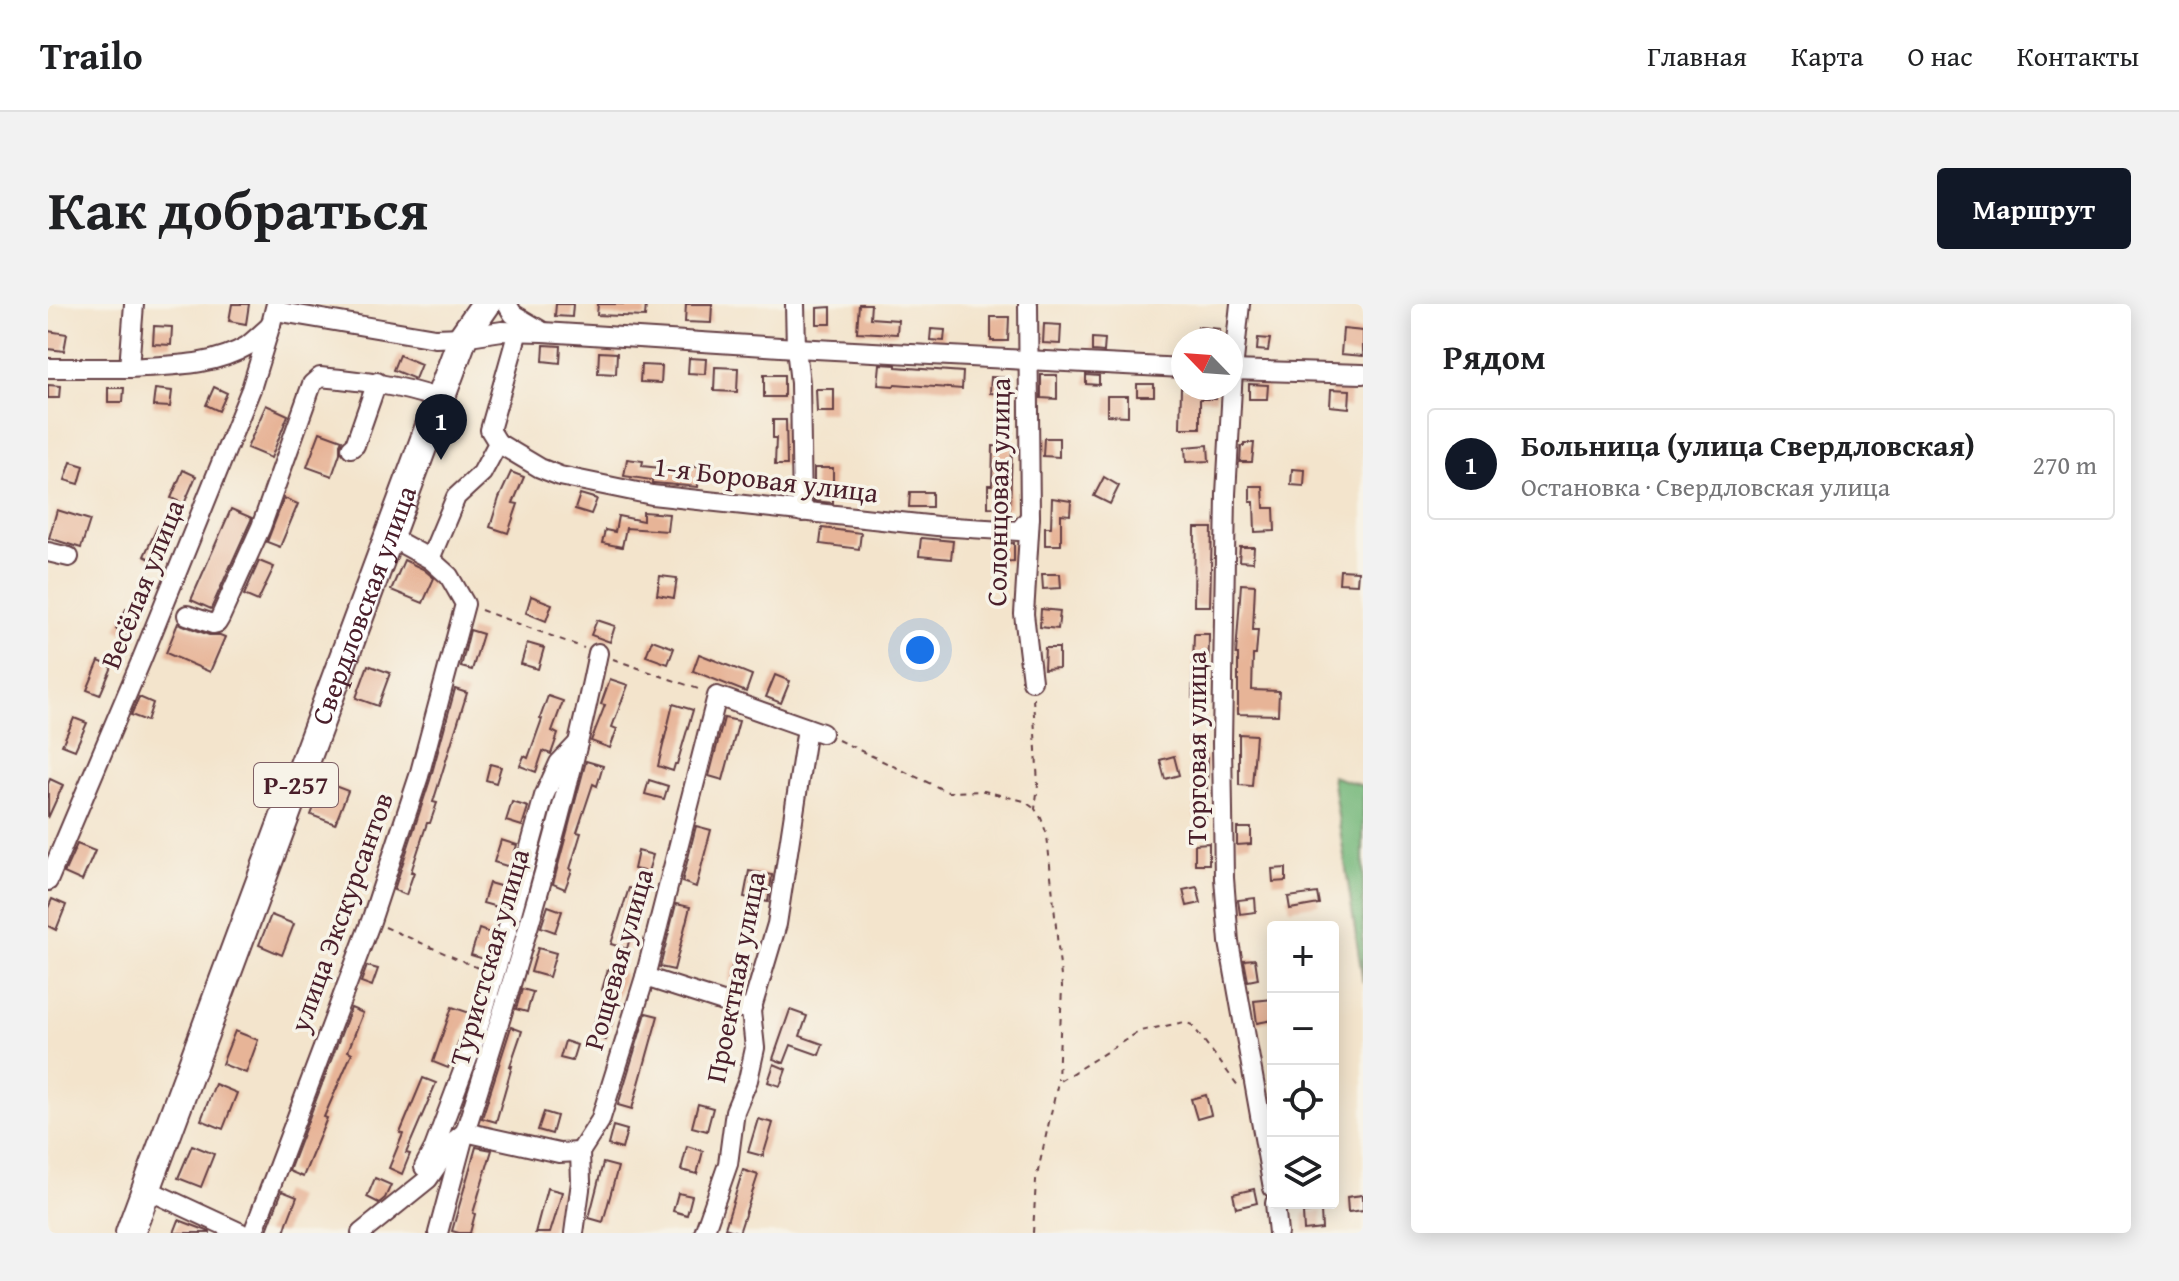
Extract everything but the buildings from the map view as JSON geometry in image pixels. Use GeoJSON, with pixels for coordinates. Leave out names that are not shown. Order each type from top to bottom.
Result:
{"type":"FeatureCollection","features":[{"type":"Feature","properties":{"kind":"highway","name":"Свердловская улица"},"geometry":{"type":"LineString","coordinates":[[463,337],[464,304]]}},
{"type":"Feature","properties":{"kind":"highway","name":"Свердловская улица"},"geometry":{"type":"LineString","coordinates":[[130,1233],[439,399],[463,337],[486,304]]}},
{"type":"Feature","properties":{"kind":"street"},"geometry":{"type":"LineString","coordinates":[[129,368],[134,304]]}},
{"type":"Feature","properties":{"kind":"street"},"geometry":{"type":"LineString","coordinates":[[507,304],[513,314],[543,332]]}},
{"type":"Feature","properties":{"kind":"street"},"geometry":{"type":"LineString","coordinates":[[795,304],[802,512]]}},
{"type":"Feature","properties":{"kind":"street","name":"Солонцовая улица"},"geometry":{"type":"LineString","coordinates":[[1028,304],[1030,517],[1024,614],[1032,681]]}},
{"type":"Feature","properties":{"kind":"street","name":"Торговая улица"},"geometry":{"type":"LineString","coordinates":[[1237,328],[1240,304]]}},
{"type":"Feature","properties":{"kind":"street"},"geometry":{"type":"LineString","coordinates":[[48,368],[129,368],[202,363],[249,345],[274,313],[435,338],[518,331],[1171,367]]}},
{"type":"Feature","properties":{"kind":"street","name":"Весёлая улица"},"geometry":{"type":"LineString","coordinates":[[48,881],[251,389],[274,313]]}},
{"type":"Feature","properties":{"kind":"street"},"geometry":{"type":"LineString","coordinates":[[388,536],[430,559],[456,497],[482,473],[498,443],[490,430],[518,331]]}},
{"type":"Feature","properties":{"kind":"street"},"geometry":{"type":"LineString","coordinates":[[1243,370],[1363,374]]}},
{"type":"Feature","properties":{"kind":"street"},"geometry":{"type":"LineString","coordinates":[[187,615],[213,624],[220,618],[261,527],[312,384],[320,377],[377,382],[439,399]]}},
{"type":"Feature","properties":{"kind":"street"},"geometry":{"type":"LineString","coordinates":[[351,448],[355,445],[377,382]]}},
{"type":"Feature","properties":{"kind":"street","name":"Торговая улица"},"geometry":{"type":"LineString","coordinates":[[1231,400],[1222,743],[1224,878],[1229,942],[1267,1154]]}},
{"type":"Feature","properties":{"kind":"street","name":"1-я Боровая улица"},"geometry":{"type":"LineString","coordinates":[[498,443],[560,476],[652,495],[937,526],[1019,531],[1030,517]]}},
{"type":"Feature","properties":{"kind":"street"},"geometry":{"type":"LineString","coordinates":[[48,552],[69,557]]}},
{"type":"Feature","properties":{"kind":"street","name":"улица Экскурсантов"},"geometry":{"type":"LineString","coordinates":[[253,1233],[371,921],[419,776],[465,604],[449,576],[430,559]]}},
{"type":"Feature","properties":{"kind":"street","name":"Туристская улица"},"geometry":{"type":"LineString","coordinates":[[361,1233],[428,1179],[454,1141],[465,1132],[514,978],[580,741],[598,653]]}},
{"type":"Feature","properties":{"kind":"street","name":"Рощевая улица"},"geometry":{"type":"LineString","coordinates":[[580,1152],[600,1121],[645,977],[717,696],[815,730]]}},
{"type":"Feature","properties":{"kind":"street","name":"Проектная улица"},"geometry":{"type":"LineString","coordinates":[[704,1233],[728,1164],[735,1111],[748,1080],[755,1048],[751,1011],[777,924],[815,730]]}},
{"type":"Feature","properties":{"kind":"street"},"geometry":{"type":"LineString","coordinates":[[410,1194],[434,1148],[475,1039],[544,796],[559,763],[580,741]]}},
{"type":"Feature","properties":{"kind":"street"},"geometry":{"type":"LineString","coordinates":[[645,977],[751,1011]]}},
{"type":"Feature","properties":{"kind":"street"},"geometry":{"type":"LineString","coordinates":[[438,1233],[465,1132],[559,1153],[580,1152],[577,1230]]}},
{"type":"Feature","properties":{"kind":"street"},"geometry":{"type":"LineString","coordinates":[[146,1189],[241,1233]]}},
{"type":"Feature","properties":{"kind":"street"},"geometry":{"type":"LineString","coordinates":[[1276,1209],[1278,1233]]}},
{"type":"Feature","properties":{"kind":"path"},"geometry":{"type":"LineString","coordinates":[[1032,681],[1038,785],[1035,809]]}},
{"type":"Feature","properties":{"kind":"path"},"geometry":{"type":"LineString","coordinates":[[815,730],[948,792],[984,791],[1024,801],[1041,818],[1047,835],[1062,987],[1058,1082],[1036,1180],[1033,1233]]}},
{"type":"Feature","properties":{"kind":"path"},"geometry":{"type":"LineString","coordinates":[[371,921],[495,974]]}},
{"type":"Feature","properties":{"kind":"path"},"geometry":{"type":"LineString","coordinates":[[1058,1082],[1140,1031],[1185,1022],[1192,1025],[1240,1088]]}},
{"type":"Feature","properties":{"kind":"green space"},"geometry":{"type":"Polygon","coordinates":[[[1332,776],[1363,786],[1363,983],[1332,776]]]}},
{"type":"Feature","properties":{"kind":"place","name":"Больница (улица Свердловская)"},"geometry":{"type":"Point","coordinates":[441,460]}}]}
